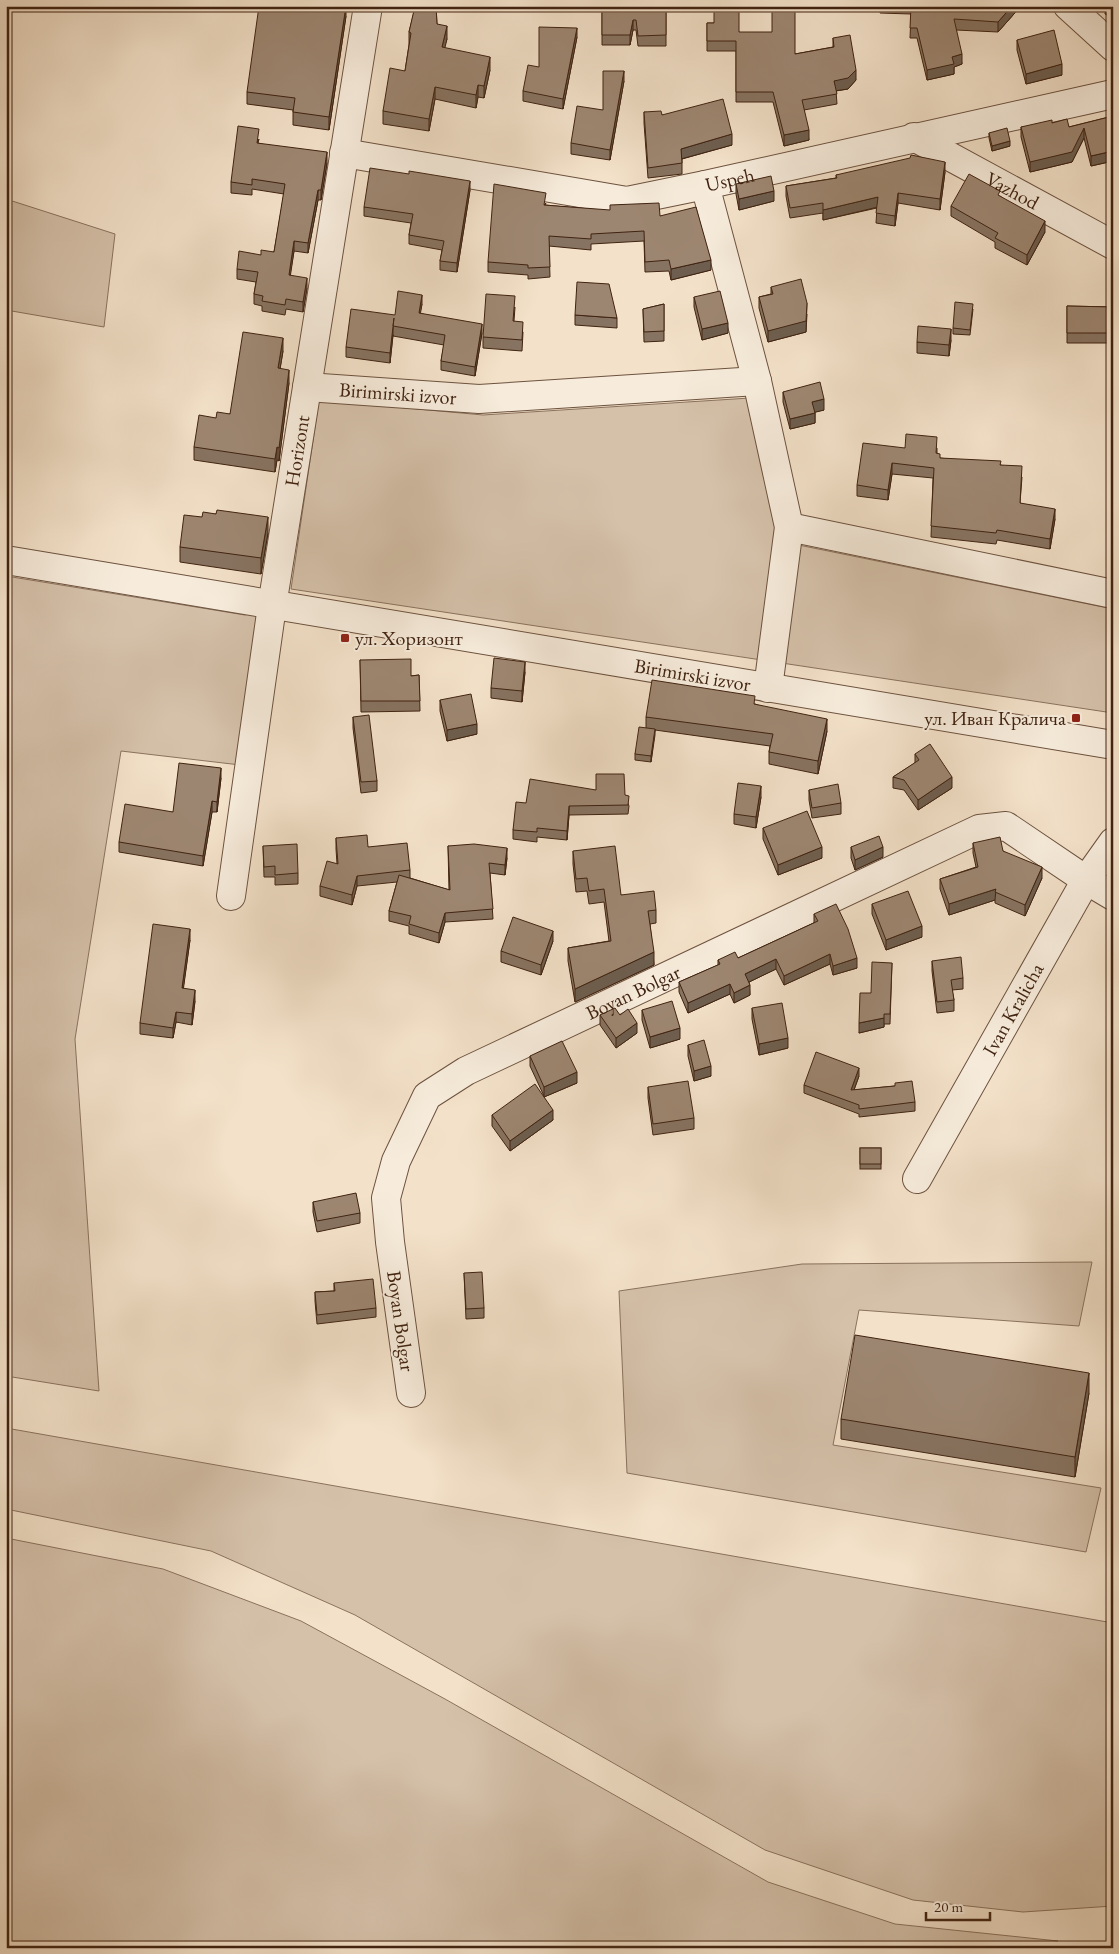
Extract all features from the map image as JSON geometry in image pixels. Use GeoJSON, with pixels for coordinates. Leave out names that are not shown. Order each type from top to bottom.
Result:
{"type":"FeatureCollection","features":[{"type":"Feature","properties":{"kind":"street","name":"Horizont"},"geometry":{"type":"LineString","coordinates":[[231,896],[272,606],[368,6]]}},
{"type":"Feature","properties":{"kind":"street"},"geometry":{"type":"LineString","coordinates":[[1068,6],[1113,48]]}},
{"type":"Feature","properties":{"kind":"street","name":"Uspeh"},"geometry":{"type":"LineString","coordinates":[[344,153],[627,201],[1113,94]]}},
{"type":"Feature","properties":{"kind":"street","name":"Vazhod"},"geometry":{"type":"LineString","coordinates":[[914,137],[1113,245]]}},
{"type":"Feature","properties":{"kind":"street"},"geometry":{"type":"LineString","coordinates":[[705,185],[758,381],[789,528],[768,688]]}},
{"type":"Feature","properties":{"kind":"street","name":"Birimirski izvor"},"geometry":{"type":"LineString","coordinates":[[307,387],[479,400],[758,381]]}},
{"type":"Feature","properties":{"kind":"street"},"geometry":{"type":"LineString","coordinates":[[789,528],[1113,594]]}},
{"type":"Feature","properties":{"kind":"street","name":"Birimirski izvor"},"geometry":{"type":"LineString","coordinates":[[6,560],[272,606],[1113,745]]}},
{"type":"Feature","properties":{"kind":"street","name":"Boyan Bolgar"},"geometry":{"type":"LineString","coordinates":[[411,1393],[390,1242],[386,1198],[396,1161],[427,1096],[466,1070],[979,829],[1006,826],[1113,896]]}},
{"type":"Feature","properties":{"kind":"street","name":"Ivan Kralicha"},"geometry":{"type":"LineString","coordinates":[[917,1179],[1086,880],[1113,842]]}},
{"type":"Feature","properties":{"kind":"shaded area"},"geometry":{"type":"Polygon","coordinates":[[[6,199],[115,234],[104,327],[6,310],[6,199]]]}},
{"type":"Feature","properties":{"kind":"shaded area"},"geometry":{"type":"Polygon","coordinates":[[[750,398],[779,541],[1113,609],[1113,713],[291,589],[319,400],[483,415],[750,398]]]}},
{"type":"Feature","properties":{"kind":"shaded area"},"geometry":{"type":"Polygon","coordinates":[[[6,576],[245,615],[272,606],[249,766],[121,751],[75,1039],[99,1391],[6,1376],[6,576]]]}},
{"type":"Feature","properties":{"kind":"shaded area"},"geometry":{"type":"Polygon","coordinates":[[[1092,1262],[1079,1326],[859,1310],[833,1445],[1101,1488],[1086,1552],[627,1473],[619,1291],[802,1264],[1092,1262]]]}},
{"type":"Feature","properties":{"kind":"shaded area"},"geometry":{"type":"Polygon","coordinates":[[[6,1428],[1113,1623],[1113,1906],[1023,1912],[913,1900],[765,1850],[355,1615],[211,1551],[6,1509],[6,1428]]]}},
{"type":"Feature","properties":{"kind":"shaded area"},"geometry":{"type":"Polygon","coordinates":[[[6,1538],[163,1569],[301,1621],[445,1699],[768,1882],[895,1924],[1058,1941],[1037,1948],[6,1948],[6,1538]]]}},
{"type":"Feature","properties":{"kind":"building"},"geometry":{"type":"Polygon","coordinates":[[[259,6],[346,6],[329,117],[293,112],[295,98],[247,92],[259,6]]]}},
{"type":"Feature","properties":{"kind":"building"},"geometry":{"type":"Polygon","coordinates":[[[415,6],[436,6],[437,24],[447,26],[442,47],[490,57],[484,86],[478,85],[476,95],[435,87],[429,119],[383,111],[390,68],[405,71],[411,33],[409,32],[415,6]]]}},
{"type":"Feature","properties":{"kind":"building"},"geometry":{"type":"Polygon","coordinates":[[[602,6],[666,6],[666,35],[638,36],[636,20],[633,20],[630,35],[602,35],[602,6]]]}},
{"type":"Feature","properties":{"kind":"building"},"geometry":{"type":"Polygon","coordinates":[[[714,6],[739,6],[739,32],[772,32],[772,6],[795,6],[795,54],[834,47],[833,38],[850,35],[856,70],[848,78],[834,81],[837,94],[802,100],[809,130],[784,135],[773,92],[736,92],[736,41],[707,41],[707,23],[714,23],[714,6]]]}},
{"type":"Feature","properties":{"kind":"building"},"geometry":{"type":"Polygon","coordinates":[[[911,6],[1012,6],[998,22],[954,19],[962,54],[952,57],[954,64],[927,70],[917,28],[910,28],[911,6]]]}},
{"type":"Feature","properties":{"kind":"building"},"geometry":{"type":"Polygon","coordinates":[[[539,27],[577,28],[563,99],[523,91],[528,65],[539,67],[539,27]]]}},
{"type":"Feature","properties":{"kind":"building"},"geometry":{"type":"Polygon","coordinates":[[[1054,30],[1062,64],[1026,74],[1017,40],[1054,30]]]}},
{"type":"Feature","properties":{"kind":"building"},"geometry":{"type":"Polygon","coordinates":[[[603,71],[624,71],[610,150],[571,143],[577,106],[603,110],[603,71]]]}},
{"type":"Feature","properties":{"kind":"building"},"geometry":{"type":"Polygon","coordinates":[[[723,99],[732,134],[681,149],[682,163],[648,168],[644,112],[661,111],[662,115],[723,99]]]}},
{"type":"Feature","properties":{"kind":"building"},"geometry":{"type":"Polygon","coordinates":[[[1113,116],[1113,151],[1091,156],[1084,128],[1072,152],[1030,162],[1021,127],[1052,120],[1052,123],[1067,119],[1069,127],[1113,116]]]}},
{"type":"Feature","properties":{"kind":"building"},"geometry":{"type":"Polygon","coordinates":[[[238,126],[259,129],[257,143],[327,152],[321,190],[318,190],[308,243],[294,241],[289,275],[307,278],[303,302],[286,299],[285,305],[262,301],[263,296],[254,294],[258,272],[237,269],[239,251],[261,255],[261,250],[274,252],[285,184],[252,179],[252,185],[231,182],[238,126]]]}},
{"type":"Feature","properties":{"kind":"building"},"geometry":{"type":"Polygon","coordinates":[[[1007,128],[1010,141],[992,146],[989,133],[1007,128]]]}},
{"type":"Feature","properties":{"kind":"building"},"geometry":{"type":"Polygon","coordinates":[[[911,155],[945,162],[940,199],[898,193],[895,216],[876,213],[878,197],[823,210],[823,203],[790,208],[786,186],[837,178],[836,175],[910,158],[911,155]]]}},
{"type":"Feature","properties":{"kind":"building"},"geometry":{"type":"Polygon","coordinates":[[[370,168],[409,174],[409,171],[470,181],[457,263],[440,261],[444,241],[409,235],[413,214],[364,207],[370,168]]]}},
{"type":"Feature","properties":{"kind":"building"},"geometry":{"type":"Polygon","coordinates":[[[969,174],[1000,191],[998,195],[1045,221],[1027,255],[995,238],[998,233],[951,206],[969,174]]]}},
{"type":"Feature","properties":{"kind":"building"},"geometry":{"type":"Polygon","coordinates":[[[771,176],[774,191],[739,199],[736,184],[771,176]]]}},
{"type":"Feature","properties":{"kind":"building"},"geometry":{"type":"Polygon","coordinates":[[[494,184],[546,193],[544,205],[610,210],[610,205],[659,203],[660,216],[696,207],[711,260],[671,269],[669,260],[645,262],[644,231],[591,234],[591,239],[549,236],[550,267],[528,268],[528,265],[488,262],[494,184]]]}},
{"type":"Feature","properties":{"kind":"building"},"geometry":{"type":"Polygon","coordinates":[[[801,279],[807,303],[806,321],[768,331],[759,297],[773,294],[771,287],[801,279]]]}},
{"type":"Feature","properties":{"kind":"building"},"geometry":{"type":"Polygon","coordinates":[[[577,282],[609,284],[617,318],[575,315],[577,282]]]}},
{"type":"Feature","properties":{"kind":"building"},"geometry":{"type":"Polygon","coordinates":[[[398,291],[422,295],[419,313],[482,324],[475,367],[441,361],[445,335],[393,326],[390,353],[346,347],[351,309],[395,315],[398,291]]]}},
{"type":"Feature","properties":{"kind":"building"},"geometry":{"type":"Polygon","coordinates":[[[720,291],[728,323],[702,329],[694,297],[720,291]]]}},
{"type":"Feature","properties":{"kind":"building"},"geometry":{"type":"Polygon","coordinates":[[[486,294],[515,296],[513,321],[523,322],[522,340],[483,337],[486,294]]]}},
{"type":"Feature","properties":{"kind":"building"},"geometry":{"type":"Polygon","coordinates":[[[955,302],[973,304],[970,330],[953,328],[955,302]]]}},
{"type":"Feature","properties":{"kind":"building"},"geometry":{"type":"Polygon","coordinates":[[[664,304],[664,331],[644,332],[643,309],[664,304]]]}},
{"type":"Feature","properties":{"kind":"building"},"geometry":{"type":"Polygon","coordinates":[[[1067,306],[1113,307],[1113,333],[1067,333],[1067,306]]]}},
{"type":"Feature","properties":{"kind":"building"},"geometry":{"type":"Polygon","coordinates":[[[918,326],[951,329],[949,345],[917,342],[918,326]]]}},
{"type":"Feature","properties":{"kind":"building"},"geometry":{"type":"Polygon","coordinates":[[[243,332],[283,338],[278,368],[289,370],[279,448],[277,447],[275,459],[194,447],[199,415],[216,418],[217,412],[230,414],[243,332]]]}},
{"type":"Feature","properties":{"kind":"building"},"geometry":{"type":"Polygon","coordinates":[[[820,382],[824,399],[812,402],[815,413],[790,419],[783,392],[820,382]]]}},
{"type":"Feature","properties":{"kind":"building"},"geometry":{"type":"Polygon","coordinates":[[[906,434],[937,437],[936,453],[940,454],[940,458],[1001,461],[1000,465],[1022,466],[1020,503],[1055,509],[1050,539],[997,530],[996,533],[931,526],[934,468],[892,463],[888,490],[857,485],[863,443],[905,448],[906,434]]]}},
{"type":"Feature","properties":{"kind":"building"},"geometry":{"type":"Polygon","coordinates":[[[217,510],[268,517],[261,558],[180,547],[184,515],[202,517],[203,512],[216,514],[217,510]]]}},
{"type":"Feature","properties":{"kind":"building"},"geometry":{"type":"Polygon","coordinates":[[[494,658],[525,662],[522,691],[491,688],[494,658]]]}},
{"type":"Feature","properties":{"kind":"building"},"geometry":{"type":"Polygon","coordinates":[[[411,659],[411,676],[419,675],[420,701],[361,701],[360,660],[411,659]]]}},
{"type":"Feature","properties":{"kind":"building"},"geometry":{"type":"Polygon","coordinates":[[[652,680],[755,696],[754,704],[827,719],[818,761],[769,752],[773,734],[646,717],[652,680]]]}},
{"type":"Feature","properties":{"kind":"building"},"geometry":{"type":"Polygon","coordinates":[[[471,694],[477,724],[447,730],[440,700],[471,694]]]}},
{"type":"Feature","properties":{"kind":"building"},"geometry":{"type":"Polygon","coordinates":[[[369,715],[377,781],[361,782],[353,717],[369,715]]]}},
{"type":"Feature","properties":{"kind":"building"},"geometry":{"type":"Polygon","coordinates":[[[639,727],[655,729],[651,756],[635,754],[639,727]]]}},
{"type":"Feature","properties":{"kind":"building"},"geometry":{"type":"Polygon","coordinates":[[[930,744],[952,777],[918,800],[904,780],[893,777],[919,760],[915,754],[930,744]]]}},
{"type":"Feature","properties":{"kind":"building"},"geometry":{"type":"Polygon","coordinates":[[[179,763],[221,768],[217,802],[212,801],[203,856],[119,842],[125,804],[173,812],[179,763]]]}},
{"type":"Feature","properties":{"kind":"building"},"geometry":{"type":"Polygon","coordinates":[[[596,774],[624,774],[625,795],[629,796],[628,805],[569,806],[567,831],[537,828],[537,832],[513,830],[516,802],[526,803],[530,779],[596,790],[596,774]]]}},
{"type":"Feature","properties":{"kind":"building"},"geometry":{"type":"Polygon","coordinates":[[[738,783],[761,786],[756,817],[734,814],[738,783]]]}},
{"type":"Feature","properties":{"kind":"building"},"geometry":{"type":"Polygon","coordinates":[[[838,784],[841,803],[812,808],[809,790],[838,784]]]}},
{"type":"Feature","properties":{"kind":"building"},"geometry":{"type":"Polygon","coordinates":[[[807,811],[822,847],[778,865],[763,828],[807,811]]]}},
{"type":"Feature","properties":{"kind":"building"},"geometry":{"type":"Polygon","coordinates":[[[367,835],[368,847],[407,843],[410,870],[357,876],[352,895],[320,886],[327,861],[338,864],[336,838],[367,835]]]}},
{"type":"Feature","properties":{"kind":"building"},"geometry":{"type":"Polygon","coordinates":[[[879,836],[883,847],[855,860],[851,847],[879,836]]]}},
{"type":"Feature","properties":{"kind":"building"},"geometry":{"type":"Polygon","coordinates":[[[1000,837],[1003,851],[1042,867],[1025,905],[995,892],[996,889],[949,904],[940,879],[978,867],[973,843],[1000,837]]]}},
{"type":"Feature","properties":{"kind":"building"},"geometry":{"type":"Polygon","coordinates":[[[297,844],[298,873],[275,875],[275,866],[264,867],[263,846],[297,844]]]}},
{"type":"Feature","properties":{"kind":"building"},"geometry":{"type":"Polygon","coordinates":[[[474,844],[507,848],[505,865],[489,863],[493,909],[445,913],[439,933],[409,924],[411,916],[389,911],[399,875],[450,890],[448,846],[474,844]]]}},
{"type":"Feature","properties":{"kind":"building"},"geometry":{"type":"Polygon","coordinates":[[[615,846],[621,895],[654,891],[656,910],[648,911],[654,952],[575,989],[568,948],[611,941],[604,889],[589,891],[587,878],[576,879],[573,851],[615,846]]]}},
{"type":"Feature","properties":{"kind":"building"},"geometry":{"type":"Polygon","coordinates":[[[908,891],[922,926],[886,940],[872,904],[908,891]]]}},
{"type":"Feature","properties":{"kind":"building"},"geometry":{"type":"Polygon","coordinates":[[[836,904],[848,929],[857,958],[833,966],[830,954],[784,976],[776,959],[745,974],[750,985],[734,993],[730,984],[688,1003],[679,982],[720,964],[718,960],[735,952],[738,958],[818,921],[814,914],[836,904]]]}},
{"type":"Feature","properties":{"kind":"building"},"geometry":{"type":"Polygon","coordinates":[[[513,917],[553,931],[541,965],[501,951],[513,917]]]}},
{"type":"Feature","properties":{"kind":"building"},"geometry":{"type":"Polygon","coordinates":[[[153,924],[190,929],[182,988],[195,990],[192,1014],[176,1012],[173,1028],[140,1023],[153,924]]]}},
{"type":"Feature","properties":{"kind":"building"},"geometry":{"type":"Polygon","coordinates":[[[961,957],[963,978],[951,980],[954,1000],[937,1002],[932,961],[961,957]]]}},
{"type":"Feature","properties":{"kind":"building"},"geometry":{"type":"Polygon","coordinates":[[[872,962],[892,963],[890,1014],[884,1014],[884,1018],[859,1023],[860,993],[871,993],[872,962]]]}},
{"type":"Feature","properties":{"kind":"building"},"geometry":{"type":"Polygon","coordinates":[[[672,1001],[680,1028],[650,1037],[642,1010],[672,1001]]]}},
{"type":"Feature","properties":{"kind":"building"},"geometry":{"type":"Polygon","coordinates":[[[782,1003],[788,1038],[759,1044],[752,1008],[782,1003]]]}},
{"type":"Feature","properties":{"kind":"building"},"geometry":{"type":"Polygon","coordinates":[[[615,1008],[620,1015],[628,1009],[637,1023],[616,1038],[600,1015],[615,1008]]]}},
{"type":"Feature","properties":{"kind":"building"},"geometry":{"type":"Polygon","coordinates":[[[704,1040],[711,1066],[694,1071],[688,1045],[704,1040]]]}},
{"type":"Feature","properties":{"kind":"building"},"geometry":{"type":"Polygon","coordinates":[[[562,1041],[577,1072],[544,1087],[530,1056],[562,1041]]]}},
{"type":"Feature","properties":{"kind":"building"},"geometry":{"type":"Polygon","coordinates":[[[816,1052],[859,1068],[851,1090],[895,1086],[895,1083],[912,1081],[915,1102],[859,1109],[859,1105],[804,1085],[816,1052]]]}},
{"type":"Feature","properties":{"kind":"building"},"geometry":{"type":"Polygon","coordinates":[[[688,1081],[694,1118],[653,1124],[648,1087],[688,1081]]]}},
{"type":"Feature","properties":{"kind":"building"},"geometry":{"type":"Polygon","coordinates":[[[535,1084],[553,1110],[510,1141],[492,1115],[535,1084]]]}},
{"type":"Feature","properties":{"kind":"building"},"geometry":{"type":"Polygon","coordinates":[[[860,1148],[881,1148],[881,1164],[860,1164],[860,1148]]]}},
{"type":"Feature","properties":{"kind":"building"},"geometry":{"type":"Polygon","coordinates":[[[356,1193],[360,1213],[317,1221],[313,1202],[356,1193]]]}},
{"type":"Feature","properties":{"kind":"building"},"geometry":{"type":"Polygon","coordinates":[[[482,1272],[484,1308],[466,1309],[464,1273],[482,1272]]]}},
{"type":"Feature","properties":{"kind":"building"},"geometry":{"type":"Polygon","coordinates":[[[373,1279],[376,1308],[317,1315],[315,1292],[335,1291],[334,1283],[373,1279]]]}},
{"type":"Feature","properties":{"kind":"building"},"geometry":{"type":"Polygon","coordinates":[[[855,1335],[1089,1373],[1075,1457],[841,1419],[855,1335]]]}},
{"type":"Feature","properties":{"kind":"place","name":"ул. Хоризонт"},"geometry":{"type":"Point","coordinates":[345,638]}},
{"type":"Feature","properties":{"kind":"place","name":"ул. Иван Кралича"},"geometry":{"type":"Point","coordinates":[1076,718]}}]}
